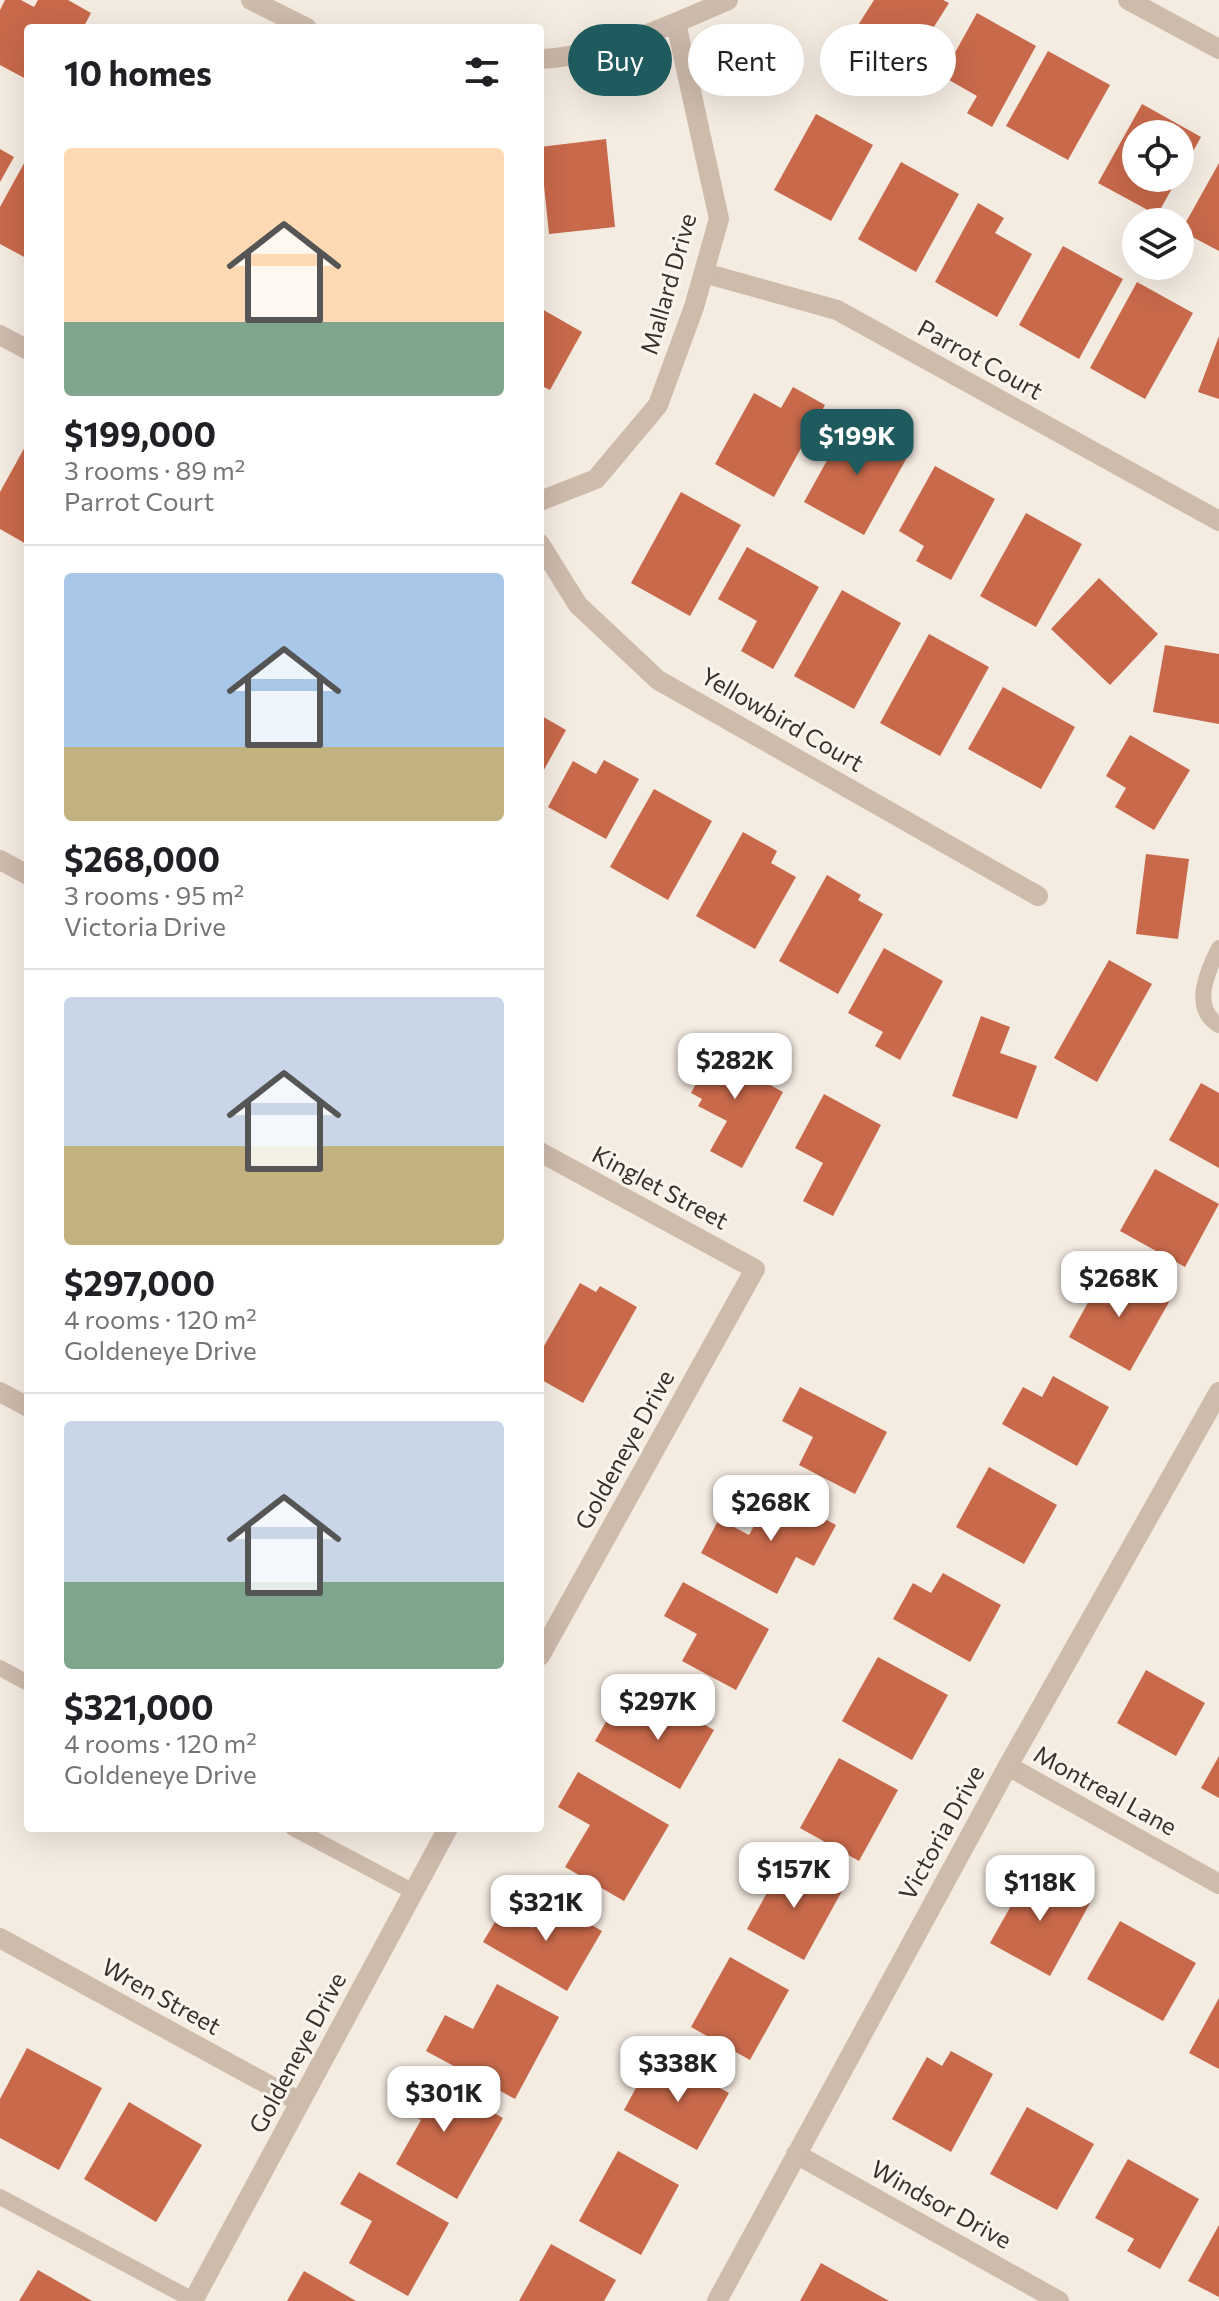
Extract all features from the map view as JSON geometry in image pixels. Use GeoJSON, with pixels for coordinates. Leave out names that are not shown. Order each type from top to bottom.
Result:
{"type":"FeatureCollection","features":[{"type":"Feature","properties":{"kind":"street"},"geometry":{"type":"LineString","coordinates":[[251,0],[299,24]]}},
{"type":"Feature","properties":{"kind":"street"},"geometry":{"type":"LineString","coordinates":[[544,59],[573,58],[676,23],[728,0]]}},
{"type":"Feature","properties":{"kind":"street"},"geometry":{"type":"LineString","coordinates":[[1128,0],[1219,49]]}},
{"type":"Feature","properties":{"kind":"street","name":"Mallard Drive"},"geometry":{"type":"LineString","coordinates":[[544,499],[596,479],[658,405],[704,273],[719,219],[676,23]]}},
{"type":"Feature","properties":{"kind":"street","name":"Parrot Court"},"geometry":{"type":"LineString","coordinates":[[704,273],[837,310],[1219,521]]}},
{"type":"Feature","properties":{"kind":"street"},"geometry":{"type":"LineString","coordinates":[[3,343],[24,349]]}},
{"type":"Feature","properties":{"kind":"street","name":"Yellowbird Court"},"geometry":{"type":"LineString","coordinates":[[544,550],[578,605],[658,680],[1038,896]]}},
{"type":"Feature","properties":{"kind":"street"},"geometry":{"type":"LineString","coordinates":[[0,860],[24,873]]}},
{"type":"Feature","properties":{"kind":"street","name":"Kinglet Street"},"geometry":{"type":"LineString","coordinates":[[544,1154],[755,1269]]}},
{"type":"Feature","properties":{"kind":"street","name":"Goldeneye Drive"},"geometry":{"type":"LineString","coordinates":[[544,1649],[755,1269]]}},
{"type":"Feature","properties":{"kind":"street"},"geometry":{"type":"LineString","coordinates":[[0,1392],[24,1405]]}},
{"type":"Feature","properties":{"kind":"street","name":"Victoria Drive"},"geometry":{"type":"LineString","coordinates":[[717,2301],[1008,1766],[1219,1392]]}},
{"type":"Feature","properties":{"kind":"street","name":"Montreal Lane"},"geometry":{"type":"LineString","coordinates":[[1008,1766],[1219,1884]]}},
{"type":"Feature","properties":{"kind":"street","name":"Goldeneye Drive"},"geometry":{"type":"LineString","coordinates":[[193,2301],[300,2106],[298,2101],[446,1832]]}},
{"type":"Feature","properties":{"kind":"street","name":"Wren Street"},"geometry":{"type":"LineString","coordinates":[[0,1938],[298,2101]]}},
{"type":"Feature","properties":{"kind":"street","name":"Windsor Drive"},"geometry":{"type":"LineString","coordinates":[[796,2154],[1059,2301]]}},
{"type":"Feature","properties":{"kind":"lane"},"geometry":{"type":"LineString","coordinates":[[1219,948],[1203,979],[1204,999],[1214,1022],[1219,1025]]}},
{"type":"Feature","properties":{"kind":"lane"},"geometry":{"type":"LineString","coordinates":[[0,1668],[24,1681]]}},
{"type":"Feature","properties":{"kind":"lane"},"geometry":{"type":"LineString","coordinates":[[301,1832],[414,1892]]}},
{"type":"Feature","properties":{"kind":"lane"},"geometry":{"type":"LineString","coordinates":[[0,2197],[193,2301]]}},
{"type":"Feature","properties":{"kind":"building"},"geometry":{"type":"Polygon","coordinates":[[[5,0],[21,0],[34,7],[38,0],[68,0],[91,13],[85,24],[24,24],[24,78],[0,65],[0,10],[5,0]]]}},
{"type":"Feature","properties":{"kind":"building"},"geometry":{"type":"Polygon","coordinates":[[[874,0],[943,0],[949,3],[936,24],[859,24],[874,0]]]}},
{"type":"Feature","properties":{"kind":"building"},"geometry":{"type":"Polygon","coordinates":[[[977,13],[1036,46],[992,127],[967,113],[977,96],[956,84],[956,51],[977,13]]]}},
{"type":"Feature","properties":{"kind":"building"},"geometry":{"type":"Polygon","coordinates":[[[1048,51],[1110,85],[1068,160],[1006,126],[1048,51]]]}},
{"type":"Feature","properties":{"kind":"building"},"geometry":{"type":"Polygon","coordinates":[[[1142,104],[1171,120],[1133,120],[1142,104]]]}},
{"type":"Feature","properties":{"kind":"building"},"geometry":{"type":"Polygon","coordinates":[[[816,114],[873,145],[831,221],[774,190],[816,114]]]}},
{"type":"Feature","properties":{"kind":"building"},"geometry":{"type":"Polygon","coordinates":[[[1194,133],[1201,137],[1194,150],[1194,133]]]}},
{"type":"Feature","properties":{"kind":"building"},"geometry":{"type":"Polygon","coordinates":[[[606,139],[615,227],[549,234],[544,147],[606,139]]]}},
{"type":"Feature","properties":{"kind":"building"},"geometry":{"type":"Polygon","coordinates":[[[1122,140],[1122,192],[1170,192],[1161,208],[1144,208],[1098,183],[1122,140]]]}},
{"type":"Feature","properties":{"kind":"building"},"geometry":{"type":"Polygon","coordinates":[[[0,149],[14,157],[0,182],[0,149]]]}},
{"type":"Feature","properties":{"kind":"building"},"geometry":{"type":"Polygon","coordinates":[[[901,162],[959,194],[916,272],[858,239],[901,162]]]}},
{"type":"Feature","properties":{"kind":"building"},"geometry":{"type":"Polygon","coordinates":[[[24,163],[24,257],[0,244],[0,207],[24,163]]]}},
{"type":"Feature","properties":{"kind":"building"},"geometry":{"type":"Polygon","coordinates":[[[1219,163],[1219,251],[1194,238],[1194,208],[1219,163]]]}},
{"type":"Feature","properties":{"kind":"building"},"geometry":{"type":"Polygon","coordinates":[[[978,203],[1004,218],[995,233],[1032,254],[997,317],[935,282],[978,203]]]}},
{"type":"Feature","properties":{"kind":"building"},"geometry":{"type":"Polygon","coordinates":[[[1063,246],[1122,278],[1079,359],[1019,325],[1063,246]]]}},
{"type":"Feature","properties":{"kind":"building"},"geometry":{"type":"Polygon","coordinates":[[[1137,282],[1193,313],[1145,399],[1090,368],[1137,282]]]}},
{"type":"Feature","properties":{"kind":"building"},"geometry":{"type":"Polygon","coordinates":[[[544,310],[582,332],[550,390],[544,387],[544,310]]]}},
{"type":"Feature","properties":{"kind":"building"},"geometry":{"type":"Polygon","coordinates":[[[1219,336],[1219,399],[1198,392],[1219,336]]]}},
{"type":"Feature","properties":{"kind":"building"},"geometry":{"type":"Polygon","coordinates":[[[793,387],[825,405],[774,497],[715,464],[754,393],[781,408],[793,387]]]}},
{"type":"Feature","properties":{"kind":"building"},"geometry":{"type":"Polygon","coordinates":[[[850,419],[910,452],[864,535],[804,502],[850,419]]]}},
{"type":"Feature","properties":{"kind":"building"},"geometry":{"type":"Polygon","coordinates":[[[24,449],[24,543],[0,529],[0,492],[24,449]]]}},
{"type":"Feature","properties":{"kind":"building"},"geometry":{"type":"Polygon","coordinates":[[[935,466],[995,499],[951,580],[916,561],[924,546],[899,531],[935,466]]]}},
{"type":"Feature","properties":{"kind":"building"},"geometry":{"type":"Polygon","coordinates":[[[681,492],[741,525],[690,616],[631,583],[681,492]]]}},
{"type":"Feature","properties":{"kind":"building"},"geometry":{"type":"Polygon","coordinates":[[[1026,513],[1082,544],[1036,627],[980,596],[1026,513]]]}},
{"type":"Feature","properties":{"kind":"building"},"geometry":{"type":"Polygon","coordinates":[[[747,547],[819,587],[773,669],[741,651],[757,621],[718,599],[747,547]]]}},
{"type":"Feature","properties":{"kind":"building"},"geometry":{"type":"Polygon","coordinates":[[[1099,578],[1158,634],[1110,685],[1051,629],[1099,578]]]}},
{"type":"Feature","properties":{"kind":"building"},"geometry":{"type":"Polygon","coordinates":[[[842,590],[901,623],[854,709],[794,676],[842,590]]]}},
{"type":"Feature","properties":{"kind":"building"},"geometry":{"type":"Polygon","coordinates":[[[929,634],[989,667],[940,756],[880,723],[929,634]]]}},
{"type":"Feature","properties":{"kind":"building"},"geometry":{"type":"Polygon","coordinates":[[[1165,645],[1219,654],[1219,724],[1153,712],[1165,645]]]}},
{"type":"Feature","properties":{"kind":"building"},"geometry":{"type":"Polygon","coordinates":[[[1003,687],[1075,727],[1041,789],[968,749],[1003,687]]]}},
{"type":"Feature","properties":{"kind":"building"},"geometry":{"type":"Polygon","coordinates":[[[544,717],[566,730],[544,770],[544,717]]]}},
{"type":"Feature","properties":{"kind":"building"},"geometry":{"type":"Polygon","coordinates":[[[1130,735],[1190,770],[1154,830],[1115,807],[1126,788],[1106,776],[1130,735]]]}},
{"type":"Feature","properties":{"kind":"building"},"geometry":{"type":"Polygon","coordinates":[[[604,760],[639,779],[606,839],[548,807],[573,761],[596,774],[604,760]]]}},
{"type":"Feature","properties":{"kind":"building"},"geometry":{"type":"Polygon","coordinates":[[[654,789],[712,821],[668,900],[610,867],[654,789]]]}},
{"type":"Feature","properties":{"kind":"building"},"geometry":{"type":"Polygon","coordinates":[[[743,832],[777,851],[771,863],[796,877],[755,949],[696,916],[743,832]]]}},
{"type":"Feature","properties":{"kind":"building"},"geometry":{"type":"Polygon","coordinates":[[[1146,854],[1189,859],[1178,939],[1136,934],[1146,854]]]}},
{"type":"Feature","properties":{"kind":"building"},"geometry":{"type":"Polygon","coordinates":[[[827,875],[861,895],[858,900],[883,914],[838,994],[779,961],[827,875]]]}},
{"type":"Feature","properties":{"kind":"building"},"geometry":{"type":"Polygon","coordinates":[[[884,948],[943,981],[900,1060],[875,1046],[883,1032],[848,1013],[884,948]]]}},
{"type":"Feature","properties":{"kind":"building"},"geometry":{"type":"Polygon","coordinates":[[[1109,960],[1152,984],[1097,1082],[1054,1058],[1109,960]]]}},
{"type":"Feature","properties":{"kind":"building"},"geometry":{"type":"Polygon","coordinates":[[[981,1016],[1010,1027],[1000,1053],[1037,1066],[1017,1119],[952,1096],[981,1016]]]}},
{"type":"Feature","properties":{"kind":"building"},"geometry":{"type":"Polygon","coordinates":[[[721,1037],[755,1055],[746,1072],[783,1092],[742,1168],[710,1151],[727,1121],[698,1106],[702,1099],[691,1093],[721,1037]]]}},
{"type":"Feature","properties":{"kind":"building"},"geometry":{"type":"Polygon","coordinates":[[[1201,1083],[1219,1093],[1219,1168],[1169,1140],[1201,1083]]]}},
{"type":"Feature","properties":{"kind":"building"},"geometry":{"type":"Polygon","coordinates":[[[824,1094],[881,1125],[833,1216],[803,1201],[823,1163],[795,1148],[824,1094]]]}},
{"type":"Feature","properties":{"kind":"building"},"geometry":{"type":"Polygon","coordinates":[[[1155,1169],[1219,1204],[1185,1267],[1120,1231],[1155,1169]]]}},
{"type":"Feature","properties":{"kind":"building"},"geometry":{"type":"Polygon","coordinates":[[[1107,1268],[1169,1302],[1130,1371],[1069,1337],[1107,1268]]]}},
{"type":"Feature","properties":{"kind":"building"},"geometry":{"type":"Polygon","coordinates":[[[580,1283],[596,1292],[600,1286],[637,1307],[583,1403],[544,1381],[544,1346],[580,1283]]]}},
{"type":"Feature","properties":{"kind":"building"},"geometry":{"type":"Polygon","coordinates":[[[1053,1376],[1109,1407],[1077,1466],[1002,1424],[1023,1387],[1042,1397],[1053,1376]]]}},
{"type":"Feature","properties":{"kind":"building"},"geometry":{"type":"Polygon","coordinates":[[[800,1387],[887,1432],[855,1494],[799,1465],[813,1437],[782,1421],[800,1387]]]}},
{"type":"Feature","properties":{"kind":"building"},"geometry":{"type":"Polygon","coordinates":[[[989,1467],[1057,1505],[1024,1564],[956,1527],[989,1467]]]}},
{"type":"Feature","properties":{"kind":"building"},"geometry":{"type":"Polygon","coordinates":[[[773,1491],[836,1525],[814,1566],[796,1557],[777,1594],[701,1553],[719,1519],[749,1535],[773,1491]]]}},
{"type":"Feature","properties":{"kind":"building"},"geometry":{"type":"Polygon","coordinates":[[[943,1573],[1001,1605],[970,1662],[893,1619],[913,1583],[931,1593],[943,1573]]]}},
{"type":"Feature","properties":{"kind":"building"},"geometry":{"type":"Polygon","coordinates":[[[683,1582],[769,1629],[736,1690],[682,1661],[697,1634],[664,1616],[683,1582]]]}},
{"type":"Feature","properties":{"kind":"building"},"geometry":{"type":"Polygon","coordinates":[[[878,1657],[948,1695],[912,1760],[842,1721],[878,1657]]]}},
{"type":"Feature","properties":{"kind":"building"},"geometry":{"type":"Polygon","coordinates":[[[1146,1670],[1205,1703],[1176,1756],[1117,1723],[1146,1670]]]}},
{"type":"Feature","properties":{"kind":"building"},"geometry":{"type":"Polygon","coordinates":[[[660,1700],[714,1730],[680,1789],[595,1741],[614,1708],[645,1726],[660,1700]]]}},
{"type":"Feature","properties":{"kind":"building"},"geometry":{"type":"Polygon","coordinates":[[[1219,1756],[1219,1798],[1201,1788],[1219,1756]]]}},
{"type":"Feature","properties":{"kind":"building"},"geometry":{"type":"Polygon","coordinates":[[[839,1758],[898,1790],[859,1861],[800,1828],[839,1758]]]}},
{"type":"Feature","properties":{"kind":"building"},"geometry":{"type":"Polygon","coordinates":[[[578,1772],[669,1825],[624,1901],[565,1867],[590,1825],[558,1807],[578,1772]]]}},
{"type":"Feature","properties":{"kind":"building"},"geometry":{"type":"Polygon","coordinates":[[[785,1860],[842,1891],[804,1960],[747,1929],[785,1860]]]}},
{"type":"Feature","properties":{"kind":"building"},"geometry":{"type":"Polygon","coordinates":[[[1031,1870],[1090,1903],[1050,1976],[990,1943],[1031,1870]]]}},
{"type":"Feature","properties":{"kind":"building"},"geometry":{"type":"Polygon","coordinates":[[[548,1900],[602,1931],[567,1991],[483,1942],[502,1910],[532,1928],[548,1900]]]}},
{"type":"Feature","properties":{"kind":"building"},"geometry":{"type":"Polygon","coordinates":[[[1120,1921],[1196,1963],[1163,2021],[1087,1979],[1120,1921]]]}},
{"type":"Feature","properties":{"kind":"building"},"geometry":{"type":"Polygon","coordinates":[[[730,1957],[789,1990],[750,2060],[691,2027],[730,1957]]]}},
{"type":"Feature","properties":{"kind":"building"},"geometry":{"type":"Polygon","coordinates":[[[497,1984],[559,2017],[515,2099],[426,2051],[445,2015],[473,2029],[497,1984]]]}},
{"type":"Feature","properties":{"kind":"building"},"geometry":{"type":"Polygon","coordinates":[[[1219,1998],[1219,2069],[1189,2053],[1219,1998]]]}},
{"type":"Feature","properties":{"kind":"building"},"geometry":{"type":"Polygon","coordinates":[[[27,2048],[102,2088],[59,2170],[0,2138],[0,2099],[27,2048]]]}},
{"type":"Feature","properties":{"kind":"building"},"geometry":{"type":"Polygon","coordinates":[[[951,2051],[993,2074],[951,2152],[892,2119],[927,2057],[942,2066],[951,2051]]]}},
{"type":"Feature","properties":{"kind":"building"},"geometry":{"type":"Polygon","coordinates":[[[672,2062],[729,2093],[697,2150],[624,2110],[645,2071],[662,2080],[672,2062]]]}},
{"type":"Feature","properties":{"kind":"building"},"geometry":{"type":"Polygon","coordinates":[[[416,2069],[503,2118],[457,2199],[396,2164],[421,2120],[395,2105],[416,2069]]]}},
{"type":"Feature","properties":{"kind":"building"},"geometry":{"type":"Polygon","coordinates":[[[129,2102],[202,2145],[156,2222],[84,2179],[129,2102]]]}},
{"type":"Feature","properties":{"kind":"building"},"geometry":{"type":"Polygon","coordinates":[[[1027,2107],[1094,2144],[1057,2210],[990,2174],[1027,2107]]]}},
{"type":"Feature","properties":{"kind":"building"},"geometry":{"type":"Polygon","coordinates":[[[618,2151],[679,2185],[641,2255],[579,2221],[618,2151]]]}},
{"type":"Feature","properties":{"kind":"building"},"geometry":{"type":"Polygon","coordinates":[[[1128,2159],[1199,2199],[1160,2269],[1127,2251],[1134,2239],[1095,2218],[1128,2159]]]}},
{"type":"Feature","properties":{"kind":"building"},"geometry":{"type":"Polygon","coordinates":[[[359,2172],[449,2223],[408,2296],[349,2263],[372,2221],[340,2204],[359,2172]]]}},
{"type":"Feature","properties":{"kind":"building"},"geometry":{"type":"Polygon","coordinates":[[[1219,2225],[1219,2297],[1188,2281],[1219,2225]]]}},
{"type":"Feature","properties":{"kind":"building"},"geometry":{"type":"Polygon","coordinates":[[[551,2244],[616,2280],[604,2301],[519,2301],[551,2244]]]}},
{"type":"Feature","properties":{"kind":"building"},"geometry":{"type":"Polygon","coordinates":[[[821,2263],[889,2301],[800,2301],[821,2263]]]}},
{"type":"Feature","properties":{"kind":"building"},"geometry":{"type":"Polygon","coordinates":[[[38,2270],[92,2301],[19,2301],[38,2270]]]}},
{"type":"Feature","properties":{"kind":"building"},"geometry":{"type":"Polygon","coordinates":[[[304,2271],[356,2301],[287,2301],[304,2271]]]}}]}
